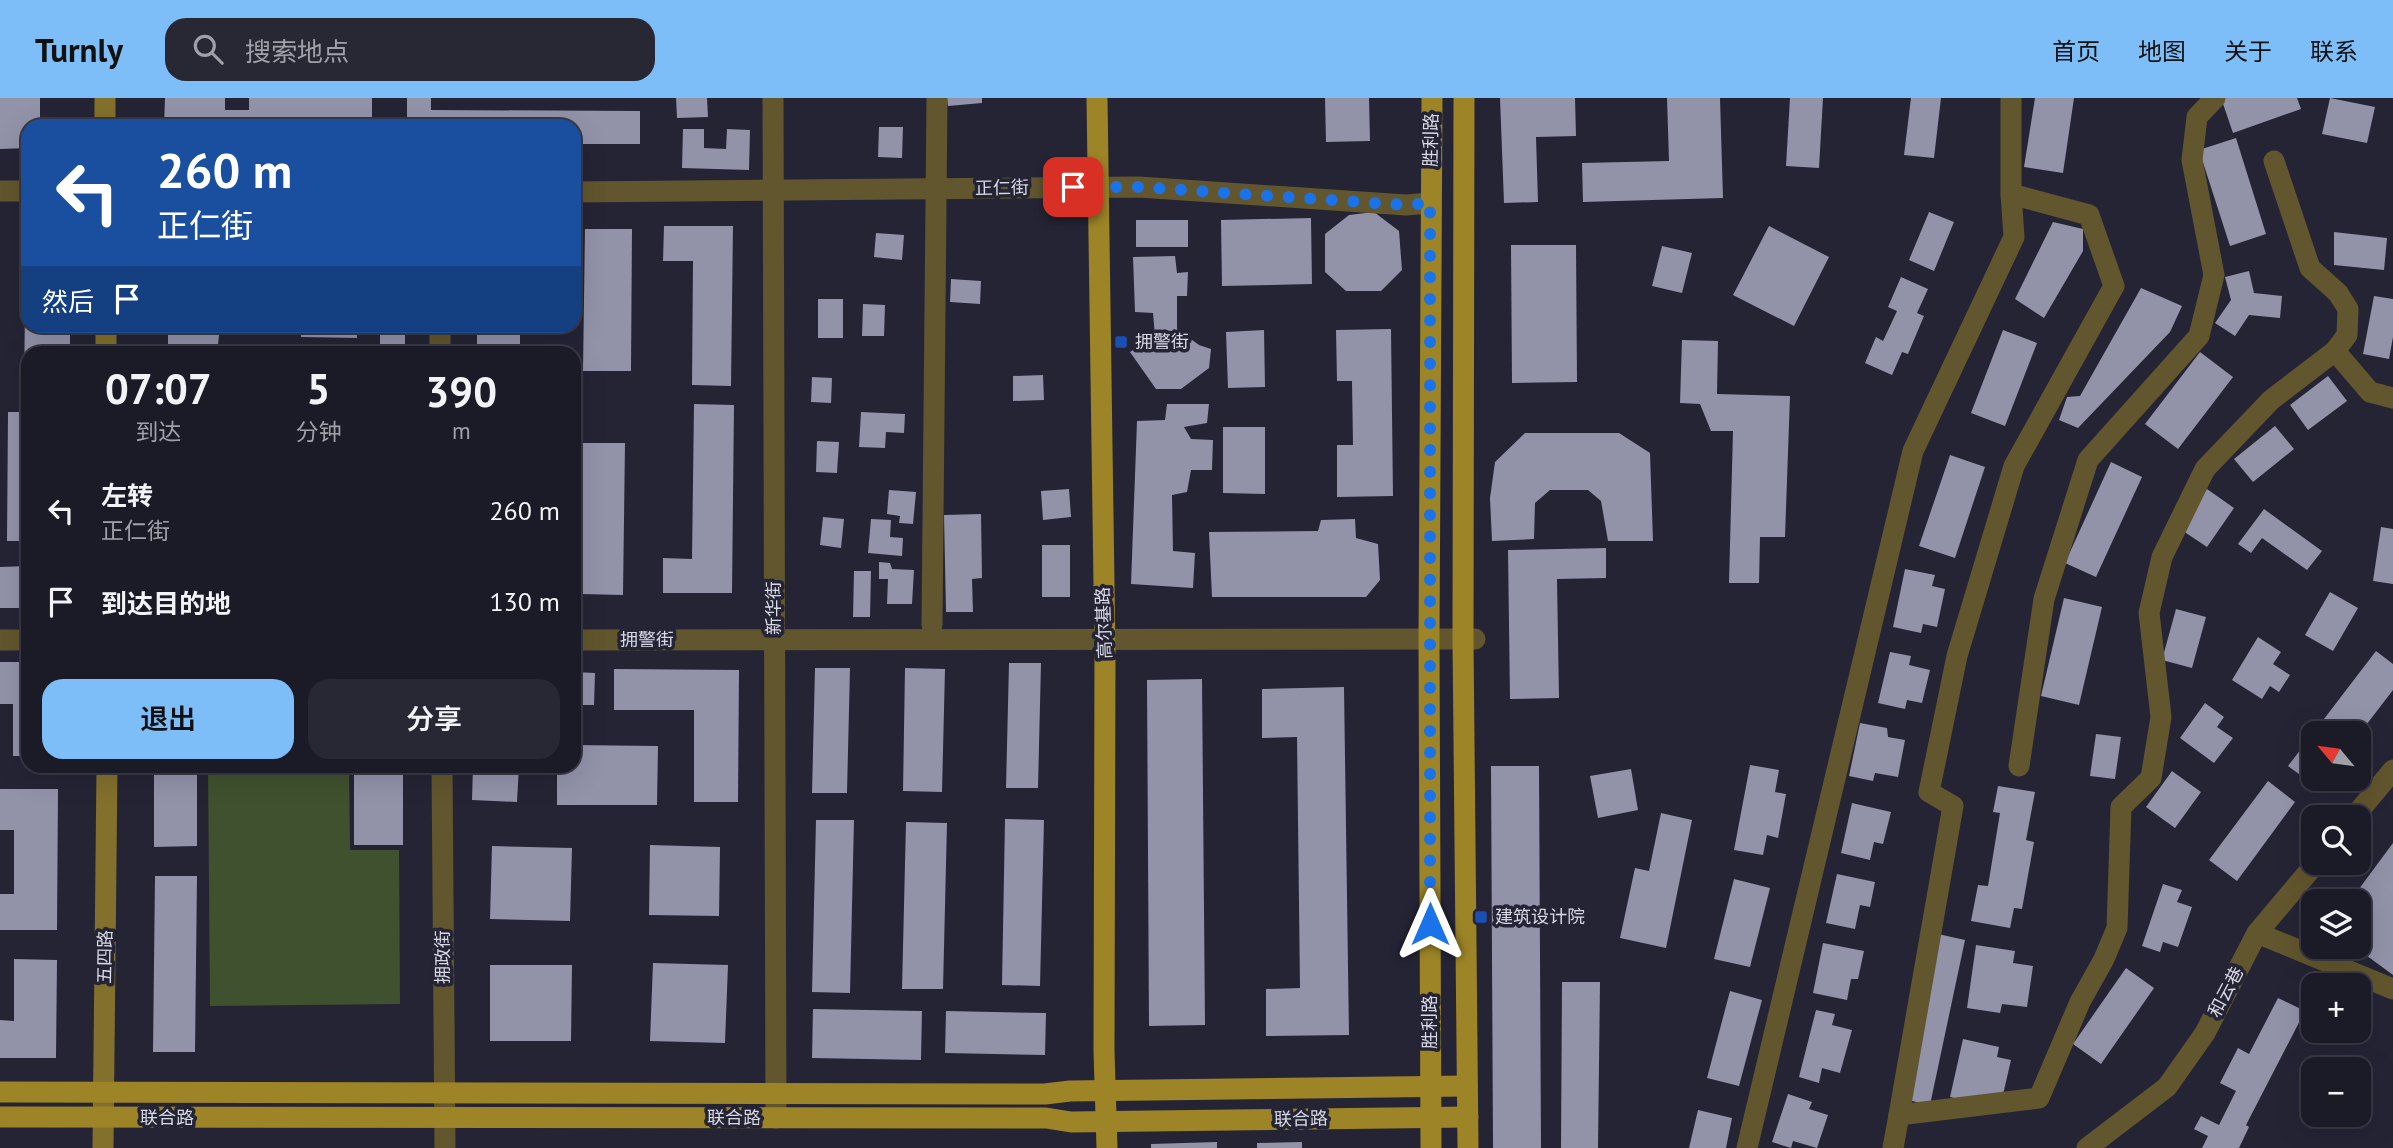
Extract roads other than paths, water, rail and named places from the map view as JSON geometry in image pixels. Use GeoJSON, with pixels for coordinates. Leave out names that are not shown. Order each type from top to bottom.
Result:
{"type":"FeatureCollection","features":[{"type":"Feature","properties":{"kind":"main road"},"geometry":{"type":"LineString","coordinates":[[104,98],[105,119]]}},
{"type":"Feature","properties":{"kind":"main road","name":"高尔基路"},"geometry":{"type":"LineString","coordinates":[[1097,98],[1105,639],[1107,1148]]}},
{"type":"Feature","properties":{"kind":"main road","name":"胜利路"},"geometry":{"type":"LineString","coordinates":[[1431,1148],[1429,639],[1432,98]]}},
{"type":"Feature","properties":{"kind":"main road","name":"胜利路"},"geometry":{"type":"LineString","coordinates":[[1464,98],[1469,639],[1468,1148]]}},
{"type":"Feature","properties":{"kind":"main road","name":"五四路"},"geometry":{"type":"LineString","coordinates":[[103,1148],[107,773]]}},
{"type":"Feature","properties":{"kind":"main road","name":"联合路"},"geometry":{"type":"LineString","coordinates":[[0,1092],[1045,1094],[1467,1086]]}},
{"type":"Feature","properties":{"kind":"main road","name":"联合路"},"geometry":{"type":"LineString","coordinates":[[0,1118],[1046,1118],[1071,1122],[1430,1115],[1468,1117]]}},
{"type":"Feature","properties":{"kind":"street","name":"新华街"},"geometry":{"type":"LineString","coordinates":[[773,98],[776,1118]]}},
{"type":"Feature","properties":{"kind":"street"},"geometry":{"type":"LineString","coordinates":[[932,625],[937,98]]}},
{"type":"Feature","properties":{"kind":"street"},"geometry":{"type":"LineString","coordinates":[[1746,1148],[1913,451],[2014,237],[2011,98]]}},
{"type":"Feature","properties":{"kind":"street"},"geometry":{"type":"LineString","coordinates":[[2019,766],[2044,599],[2088,460],[2199,336],[2214,275],[2192,160],[2197,117],[2215,98]]}},
{"type":"Feature","properties":{"kind":"street"},"geometry":{"type":"LineString","coordinates":[[1899,1115],[2039,1098],[2080,1002],[2104,959],[2117,928],[2121,807],[2151,778],[2161,717],[2150,614],[2162,557],[2205,469],[2271,400],[2335,351],[2347,335],[2348,309],[2338,293],[2310,268],[2274,161]]}},
{"type":"Feature","properties":{"kind":"street","name":"正仁街"},"geometry":{"type":"LineString","coordinates":[[581,192],[1139,187],[1406,205],[1430,203]]}},
{"type":"Feature","properties":{"kind":"street"},"geometry":{"type":"LineString","coordinates":[[0,191],[21,191]]}},
{"type":"Feature","properties":{"kind":"street"},"geometry":{"type":"LineString","coordinates":[[1893,1148],[1953,806],[1929,792],[1957,656],[2014,466],[2114,286],[2089,215],[2011,194]]}},
{"type":"Feature","properties":{"kind":"street"},"geometry":{"type":"LineString","coordinates":[[2335,351],[2370,392],[2393,398]]}},
{"type":"Feature","properties":{"kind":"street","name":"拥警街"},"geometry":{"type":"LineString","coordinates":[[581,640],[1469,639]]}},
{"type":"Feature","properties":{"kind":"street"},"geometry":{"type":"LineString","coordinates":[[0,640],[21,640]]}},
{"type":"Feature","properties":{"kind":"street"},"geometry":{"type":"LineString","coordinates":[[2364,805],[2393,770]]}},
{"type":"Feature","properties":{"kind":"street","name":"拥政街"},"geometry":{"type":"LineString","coordinates":[[442,773],[445,1148]]}},
{"type":"Feature","properties":{"kind":"street","name":"和云巷"},"geometry":{"type":"LineString","coordinates":[[2087,1148],[2167,1087],[2205,1033],[2257,933],[2306,875]]}},
{"type":"Feature","properties":{"kind":"street"},"geometry":{"type":"LineString","coordinates":[[2257,933],[2393,989]]}},
{"type":"Feature","properties":{"kind":"place","name":"拥警街"},"geometry":{"type":"Point","coordinates":[1121,342]}},
{"type":"Feature","properties":{"kind":"place","name":"建筑设计院"},"geometry":{"type":"Point","coordinates":[1481,917]}}]}
